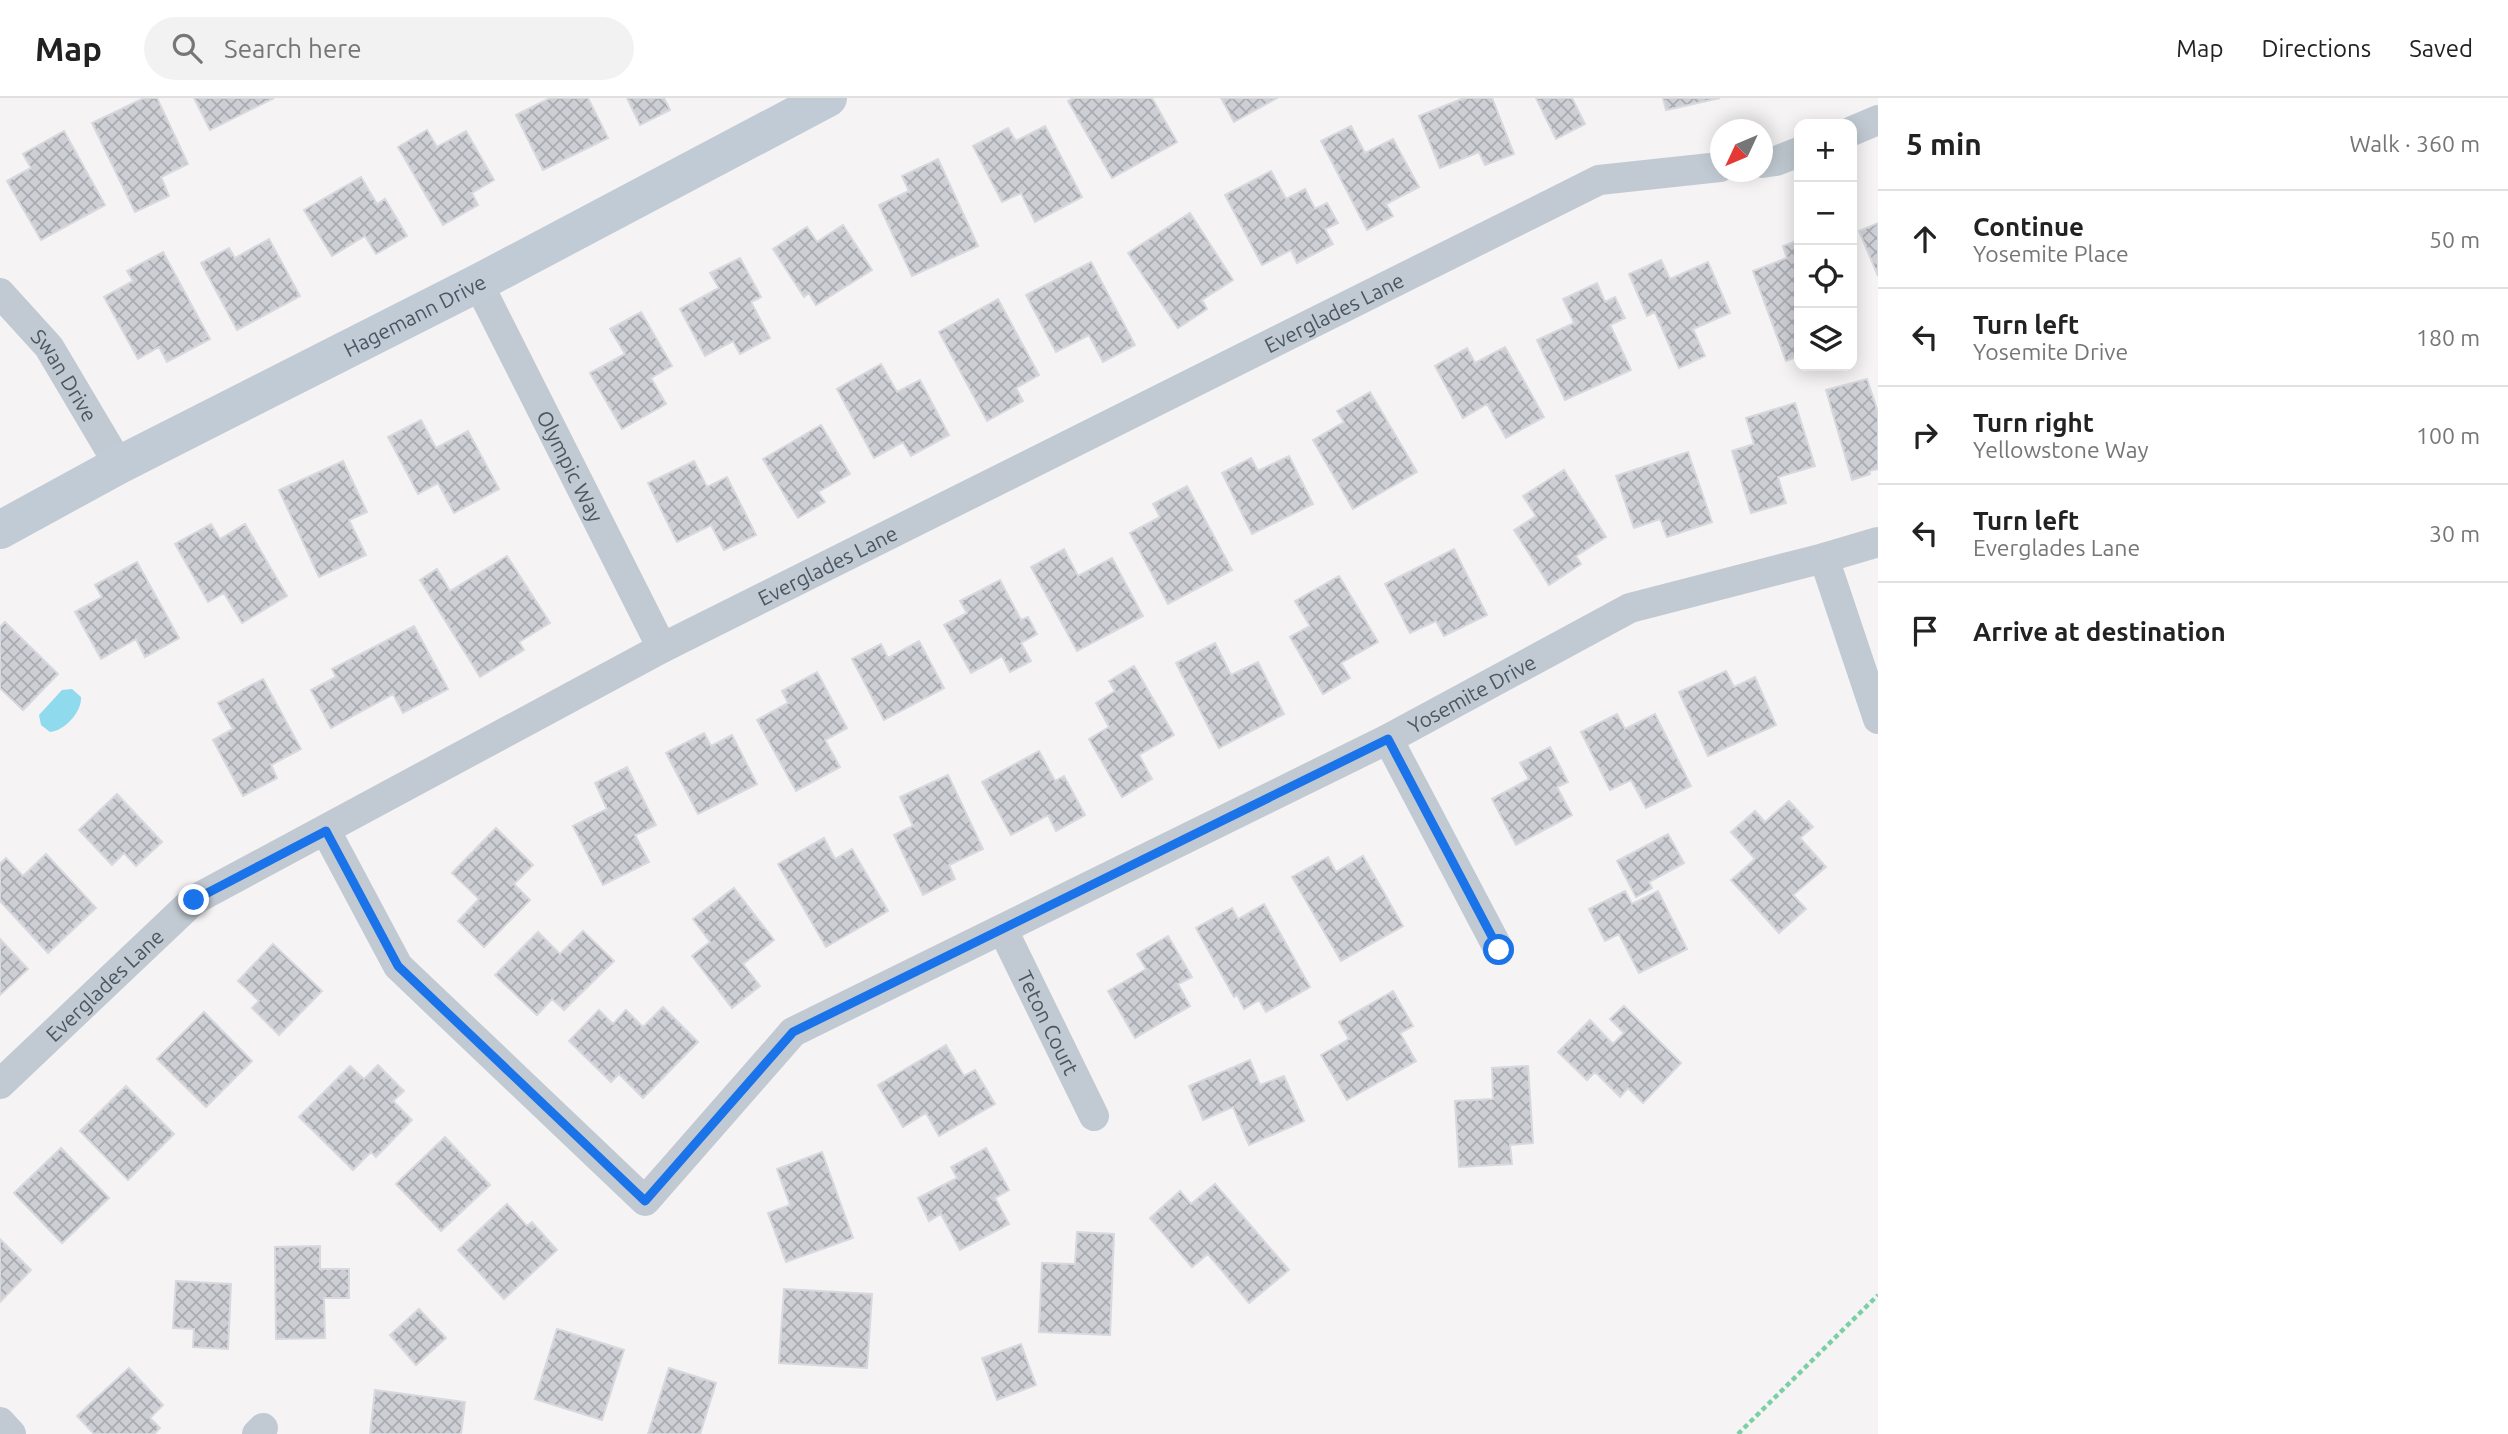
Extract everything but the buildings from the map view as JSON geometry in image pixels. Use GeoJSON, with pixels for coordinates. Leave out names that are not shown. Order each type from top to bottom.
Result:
{"type":"FeatureCollection","features":[{"type":"Feature","properties":{"kind":"street","name":"Hagemann Drive"},"geometry":{"type":"LineString","coordinates":[[0,530],[119,465],[478,283],[828,98]]}},
{"type":"Feature","properties":{"kind":"street"},"geometry":{"type":"LineString","coordinates":[[1857,129],[1878,120]]}},
{"type":"Feature","properties":{"kind":"street"},"geometry":{"type":"LineString","coordinates":[[1773,161],[1794,154]]}},
{"type":"Feature","properties":{"kind":"street","name":"Everglades Lane"},"geometry":{"type":"LineString","coordinates":[[0,1084],[194,900],[662,648],[1599,180],[1710,168]]}},
{"type":"Feature","properties":{"kind":"street","name":"Olympic Way"},"geometry":{"type":"LineString","coordinates":[[478,283],[662,648]]}},
{"type":"Feature","properties":{"kind":"street","name":"Swan Drive"},"geometry":{"type":"LineString","coordinates":[[0,293],[49,347],[119,465]]}},
{"type":"Feature","properties":{"kind":"street","name":"Yosemite Drive"},"geometry":{"type":"LineString","coordinates":[[326,831],[398,966],[645,1201],[793,1032],[1388,739],[1630,608],[1878,542]]}},
{"type":"Feature","properties":{"kind":"street"},"geometry":{"type":"LineString","coordinates":[[1824,558],[1878,719]]}},
{"type":"Feature","properties":{"kind":"street"},"geometry":{"type":"LineString","coordinates":[[1388,739],[1499,950]]}},
{"type":"Feature","properties":{"kind":"street","name":"Teton Court"},"geometry":{"type":"LineString","coordinates":[[1003,930],[1094,1116]]}},
{"type":"Feature","properties":{"kind":"street"},"geometry":{"type":"LineString","coordinates":[[0,1422],[11,1434]]}},
{"type":"Feature","properties":{"kind":"path"},"geometry":{"type":"LineString","coordinates":[[1738,1434],[1878,1295]]}},
{"type":"Feature","properties":{"kind":"water"},"geometry":{"type":"Polygon","coordinates":[[[72,689],[81,697],[79,709],[61,728],[50,732],[41,725],[39,715],[62,690],[72,689]]]}},
{"type":"Feature","properties":{"kind":"route"},"geometry":{"type":"LineString","coordinates":[[194,900],[326,831],[398,966],[645,1201],[793,1032],[1388,739],[1499,950]]}}]}
